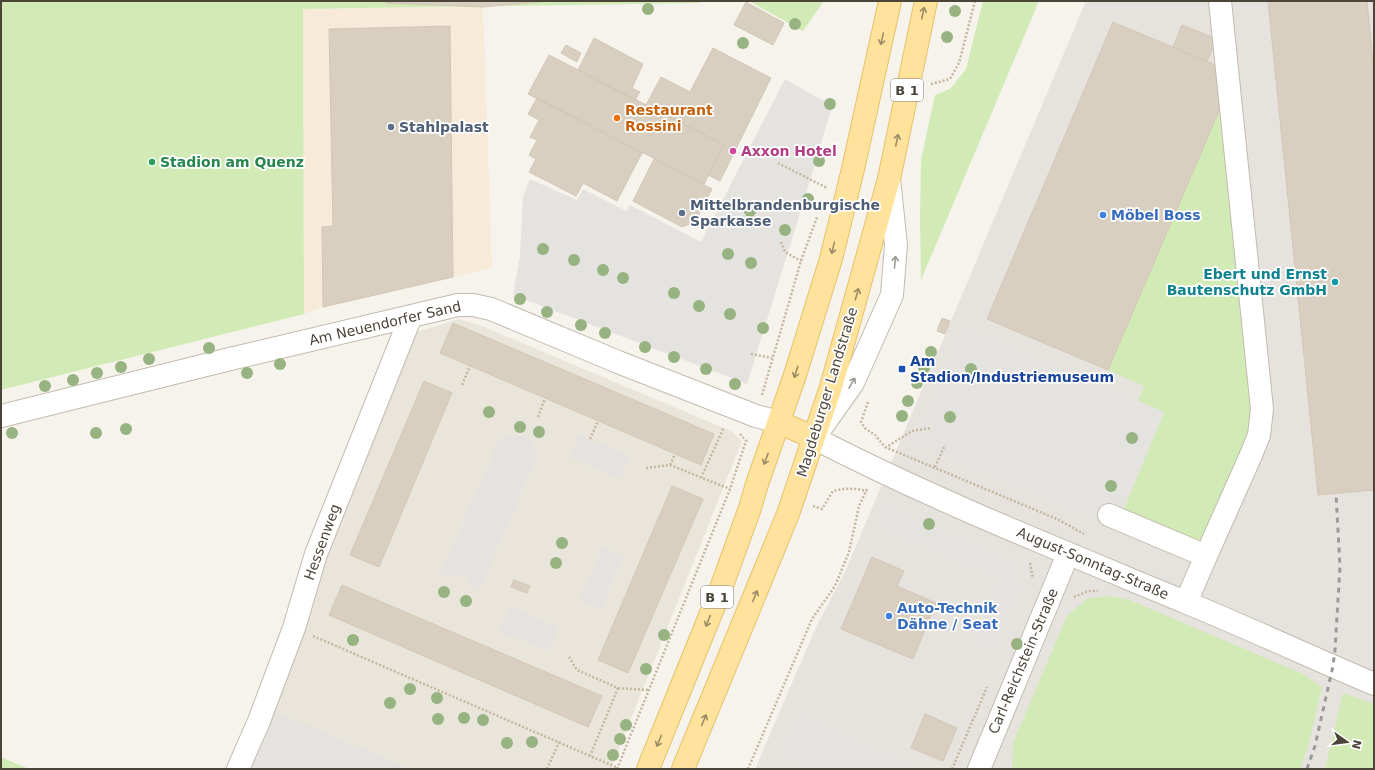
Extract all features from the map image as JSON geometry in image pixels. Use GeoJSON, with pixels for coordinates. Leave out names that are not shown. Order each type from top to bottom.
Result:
{"type":"FeatureCollection","features":[{"type":"Feature","properties":{"kind":"main road","name":"B 1"},"geometry":{"type":"LineString","coordinates":[[648,769],[720,591],[795,375],[831,259],[853,169],[890,1]]}},
{"type":"Feature","properties":{"kind":"main road","name":"Magdeburger Landstraße"},"geometry":{"type":"LineString","coordinates":[[683,769],[788,514],[831,387],[889,178],[926,1]]}},
{"type":"Feature","properties":{"kind":"main road"},"geometry":{"type":"LineString","coordinates":[[779,422],[814,438]]}},
{"type":"Feature","properties":{"kind":"street"},"geometry":{"type":"LineString","coordinates":[[1186,602],[1251,456],[1259,435],[1262,409],[1220,1]]}},
{"type":"Feature","properties":{"kind":"street"},"geometry":{"type":"LineString","coordinates":[[814,438],[853,383],[892,295],[896,245],[889,178]]}},
{"type":"Feature","properties":{"kind":"street","name":"Am Neuendorfer Sand"},"geometry":{"type":"LineString","coordinates":[[1,416],[411,316],[458,305],[473,305],[491,309],[618,362],[756,416],[779,422]]}},
{"type":"Feature","properties":{"kind":"street","name":"Hessenweg"},"geometry":{"type":"LineString","coordinates":[[238,769],[259,721],[294,628],[316,554],[411,316]]}},
{"type":"Feature","properties":{"kind":"street","name":"August-Sonntag-Straße"},"geometry":{"type":"LineString","coordinates":[[814,438],[875,469],[1068,554],[1186,602],[1374,684]]}},
{"type":"Feature","properties":{"kind":"street"},"geometry":{"type":"LineString","coordinates":[[1109,515],[1206,556]]}},
{"type":"Feature","properties":{"kind":"street","name":"Carl-Reichstein-Straße"},"geometry":{"type":"LineString","coordinates":[[979,769],[1068,554]]}},
{"type":"Feature","properties":{"kind":"path"},"geometry":{"type":"LineString","coordinates":[[909,81],[926,85],[950,79],[959,63],[975,1]]}},
{"type":"Feature","properties":{"kind":"path"},"geometry":{"type":"LineString","coordinates":[[778,163],[827,188],[829,181]]}},
{"type":"Feature","properties":{"kind":"path"},"geometry":{"type":"LineString","coordinates":[[294,628],[618,768],[730,489],[746,441],[752,436],[772,358],[801,261],[819,210]]}},
{"type":"Feature","properties":{"kind":"path"},"geometry":{"type":"LineString","coordinates":[[781,242],[785,252],[801,261]]}},
{"type":"Feature","properties":{"kind":"path"},"geometry":{"type":"LineString","coordinates":[[751,354],[772,358]]}},
{"type":"Feature","properties":{"kind":"path"},"geometry":{"type":"LineString","coordinates":[[462,385],[470,366]]}},
{"type":"Feature","properties":{"kind":"path"},"geometry":{"type":"LineString","coordinates":[[538,417],[545,398]]}},
{"type":"Feature","properties":{"kind":"path"},"geometry":{"type":"LineString","coordinates":[[870,399],[862,416],[861,422],[865,428],[875,435],[885,447],[1057,519],[1087,536]]}},
{"type":"Feature","properties":{"kind":"path"},"geometry":{"type":"LineString","coordinates":[[590,439],[598,421]]}},
{"type":"Feature","properties":{"kind":"path"},"geometry":{"type":"LineString","coordinates":[[701,478],[725,424],[731,427]]}},
{"type":"Feature","properties":{"kind":"path"},"geometry":{"type":"LineString","coordinates":[[748,769],[812,619],[835,586],[849,552],[859,506],[885,447],[912,432],[931,428]]}},
{"type":"Feature","properties":{"kind":"path"},"geometry":{"type":"LineString","coordinates":[[737,430],[746,441]]}},
{"type":"Feature","properties":{"kind":"path"},"geometry":{"type":"LineString","coordinates":[[935,467],[945,445]]}},
{"type":"Feature","properties":{"kind":"path"},"geometry":{"type":"LineString","coordinates":[[670,465],[675,454]]}},
{"type":"Feature","properties":{"kind":"path"},"geometry":{"type":"LineString","coordinates":[[646,468],[670,465],[730,489]]}},
{"type":"Feature","properties":{"kind":"path"},"geometry":{"type":"LineString","coordinates":[[866,490],[874,493]]}},
{"type":"Feature","properties":{"kind":"path"},"geometry":{"type":"LineString","coordinates":[[1025,559],[1031,563],[1034,586]]}},
{"type":"Feature","properties":{"kind":"path"},"geometry":{"type":"LineString","coordinates":[[569,657],[577,670],[618,688],[649,690]]}},
{"type":"Feature","properties":{"kind":"path"},"geometry":{"type":"LineString","coordinates":[[952,769],[989,682]]}},
{"type":"Feature","properties":{"kind":"path"},"geometry":{"type":"LineString","coordinates":[[590,756],[618,688]]}},
{"type":"Feature","properties":{"kind":"path"},"geometry":{"type":"LineString","coordinates":[[548,769],[559,742]]}},
{"type":"Feature","properties":{"kind":"shaded area"},"geometry":{"type":"Polygon","coordinates":[[[1086,1],[1374,1],[1374,769],[755,769],[817,625],[845,572],[1086,1]]]}},
{"type":"Feature","properties":{"kind":"shaded area","name":"Stahlpalast"},"geometry":{"type":"Polygon","coordinates":[[[483,7],[492,268],[323,307],[304,314],[303,9],[483,7]]]}},
{"type":"Feature","properties":{"kind":"shaded area"},"geometry":{"type":"Polygon","coordinates":[[[785,79],[832,106],[747,384],[513,295],[520,255],[523,196],[530,179],[577,200],[583,189],[626,211],[630,205],[701,242],[785,79]]]}},
{"type":"Feature","properties":{"kind":"shaded area"},"geometry":{"type":"Polygon","coordinates":[[[459,319],[482,326],[731,431],[742,441],[611,769],[244,769],[413,333],[459,319]]]}},
{"type":"Feature","properties":{"kind":"shaded area"},"geometry":{"type":"Polygon","coordinates":[[[963,328],[1164,412],[1117,526],[915,442],[963,328]]]}},
{"type":"Feature","properties":{"kind":"shaded area"},"geometry":{"type":"Polygon","coordinates":[[[526,435],[538,455],[478,593],[465,576],[439,576],[500,438],[526,435]]]}},
{"type":"Feature","properties":{"kind":"shaded area"},"geometry":{"type":"Polygon","coordinates":[[[579,435],[629,455],[620,478],[570,458],[579,435]]]}},
{"type":"Feature","properties":{"kind":"shaded area"},"geometry":{"type":"Polygon","coordinates":[[[885,507],[1017,565],[1011,581],[1020,585],[992,650],[975,642],[1002,579],[877,525],[885,507]]]}},
{"type":"Feature","properties":{"kind":"shaded area"},"geometry":{"type":"Polygon","coordinates":[[[602,547],[624,556],[601,609],[580,600],[602,547]]]}},
{"type":"Feature","properties":{"kind":"shaded area"},"geometry":{"type":"Polygon","coordinates":[[[510,606],[558,627],[548,652],[499,631],[510,606]]]}},
{"type":"Feature","properties":{"kind":"shaded area"},"geometry":{"type":"Polygon","coordinates":[[[276,712],[411,769],[252,769],[276,712]]]}},
{"type":"Feature","properties":{"kind":"shaded area"},"geometry":{"type":"Polygon","coordinates":[[[799,716],[916,769],[818,769],[782,753],[799,716]]]}},
{"type":"Feature","properties":{"kind":"green space","name":"Stadion am Quenz"},"geometry":{"type":"Polygon","coordinates":[[[1,1],[703,1],[699,3],[303,9],[304,314],[1,390],[1,1]]]}},
{"type":"Feature","properties":{"kind":"green space"},"geometry":{"type":"Polygon","coordinates":[[[749,1],[824,1],[803,31],[749,1]]]}},
{"type":"Feature","properties":{"kind":"green space"},"geometry":{"type":"Polygon","coordinates":[[[983,1],[1039,1],[921,280],[921,160],[935,95],[950,89],[966,69],[983,1]]]}},
{"type":"Feature","properties":{"kind":"green space"},"geometry":{"type":"Polygon","coordinates":[[[1219,111],[1254,408],[1251,437],[1200,543],[1123,510],[1164,412],[1138,401],[1144,386],[1108,370],[1219,111]]]}},
{"type":"Feature","properties":{"kind":"green space"},"geometry":{"type":"Polygon","coordinates":[[[1105,596],[1127,599],[1303,674],[1322,687],[1308,747],[1300,769],[1012,769],[1013,743],[1067,616],[1087,599],[1105,596]]]}},
{"type":"Feature","properties":{"kind":"green space"},"geometry":{"type":"Polygon","coordinates":[[[1343,693],[1374,704],[1374,769],[1325,769],[1343,693]]]}},
{"type":"Feature","properties":{"kind":"green space"},"geometry":{"type":"Polygon","coordinates":[[[1,757],[29,769],[1,769],[1,757]]]}},
{"type":"Feature","properties":{"kind":"building"},"geometry":{"type":"Polygon","coordinates":[[[386,1],[549,1],[483,7],[386,3],[386,1]]]}},
{"type":"Feature","properties":{"kind":"building","name":"Ebert und Ernst Bautenschutz GmbH"},"geometry":{"type":"Polygon","coordinates":[[[1268,1],[1367,1],[1374,74],[1374,490],[1318,495],[1268,1]]]}},
{"type":"Feature","properties":{"kind":"building"},"geometry":{"type":"Polygon","coordinates":[[[746,2],[784,23],[773,45],[734,25],[746,2]]]}},
{"type":"Feature","properties":{"kind":"building","name":"Möbel Boss"},"geometry":{"type":"Polygon","coordinates":[[[1113,22],[1218,66],[1219,111],[1108,370],[987,319],[1113,22]]]}},
{"type":"Feature","properties":{"kind":"building"},"geometry":{"type":"Polygon","coordinates":[[[1182,25],[1217,39],[1207,61],[1173,47],[1182,25]]]}},
{"type":"Feature","properties":{"kind":"building","name":"Stahlpalast"},"geometry":{"type":"Polygon","coordinates":[[[450,26],[453,277],[323,307],[322,227],[333,226],[329,29],[450,26]]]}},
{"type":"Feature","properties":{"kind":"building"},"geometry":{"type":"Polygon","coordinates":[[[594,38],[643,64],[632,88],[640,92],[635,100],[578,70],[594,38]]]}},
{"type":"Feature","properties":{"kind":"building"},"geometry":{"type":"Polygon","coordinates":[[[566,45],[581,53],[577,62],[561,53],[566,45]]]}},
{"type":"Feature","properties":{"kind":"building"},"geometry":{"type":"Polygon","coordinates":[[[713,48],[771,78],[720,181],[708,175],[724,145],[646,105],[661,77],[690,92],[713,48]]]}},
{"type":"Feature","properties":{"kind":"building"},"geometry":{"type":"Polygon","coordinates":[[[549,55],[724,145],[704,184],[528,94],[549,55]]]}},
{"type":"Feature","properties":{"kind":"building"},"geometry":{"type":"Polygon","coordinates":[[[537,98],[642,153],[617,201],[583,183],[576,196],[529,172],[536,159],[529,155],[537,140],[530,137],[539,120],[528,114],[537,98]]]}},
{"type":"Feature","properties":{"kind":"building"},"geometry":{"type":"Polygon","coordinates":[[[654,159],[712,189],[695,222],[682,227],[633,201],[654,159]]]}},
{"type":"Feature","properties":{"kind":"building"},"geometry":{"type":"Polygon","coordinates":[[[942,318],[950,321],[945,334],[937,331],[942,318]]]}},
{"type":"Feature","properties":{"kind":"building"},"geometry":{"type":"Polygon","coordinates":[[[453,323],[714,434],[701,465],[440,353],[453,323]]]}},
{"type":"Feature","properties":{"kind":"building"},"geometry":{"type":"Polygon","coordinates":[[[424,381],[452,393],[379,567],[350,555],[424,381]]]}},
{"type":"Feature","properties":{"kind":"building"},"geometry":{"type":"Polygon","coordinates":[[[672,486],[703,499],[628,673],[598,660],[672,486]]]}},
{"type":"Feature","properties":{"kind":"building","name":"Auto-Technik Dähne / Seat"},"geometry":{"type":"Polygon","coordinates":[[[872,557],[904,571],[897,586],[936,603],[913,659],[841,629],[872,557]]]}},
{"type":"Feature","properties":{"kind":"building"},"geometry":{"type":"Polygon","coordinates":[[[514,580],[530,586],[527,593],[511,587],[514,580]]]}},
{"type":"Feature","properties":{"kind":"building"},"geometry":{"type":"Polygon","coordinates":[[[342,585],[602,696],[588,727],[329,615],[342,585]]]}},
{"type":"Feature","properties":{"kind":"building"},"geometry":{"type":"Polygon","coordinates":[[[925,714],[957,728],[943,761],[911,748],[925,714]]]}},
{"type":"Feature","properties":{"kind":"railway"},"geometry":{"type":"LineString","coordinates":[[1307,769],[1315,746],[1333,666],[1335,650],[1340,567],[1336,494]]}},
{"type":"Feature","properties":{"kind":"place","name":"Restaurant Rossini"},"geometry":{"type":"Point","coordinates":[617,118]}},
{"type":"Feature","properties":{"kind":"place","name":"Stahlpalast"},"geometry":{"type":"Point","coordinates":[391,127]}},
{"type":"Feature","properties":{"kind":"place","name":"Axxon Hotel"},"geometry":{"type":"Point","coordinates":[733,151]}},
{"type":"Feature","properties":{"kind":"place","name":"Stadion am Quenz"},"geometry":{"type":"Point","coordinates":[152,162]}},
{"type":"Feature","properties":{"kind":"place","name":"Mittelbrandenburgische Sparkasse"},"geometry":{"type":"Point","coordinates":[682,213]}},
{"type":"Feature","properties":{"kind":"place","name":"Möbel Boss"},"geometry":{"type":"Point","coordinates":[1103,215]}},
{"type":"Feature","properties":{"kind":"place","name":"Ebert und Ernst Bautenschutz GmbH"},"geometry":{"type":"Point","coordinates":[1335,282]}},
{"type":"Feature","properties":{"kind":"place","name":"Am Stadion/Industriemuseum"},"geometry":{"type":"Point","coordinates":[902,369]}},
{"type":"Feature","properties":{"kind":"place","name":"Auto-Technik Dähne / Seat"},"geometry":{"type":"Point","coordinates":[889,616]}}]}
